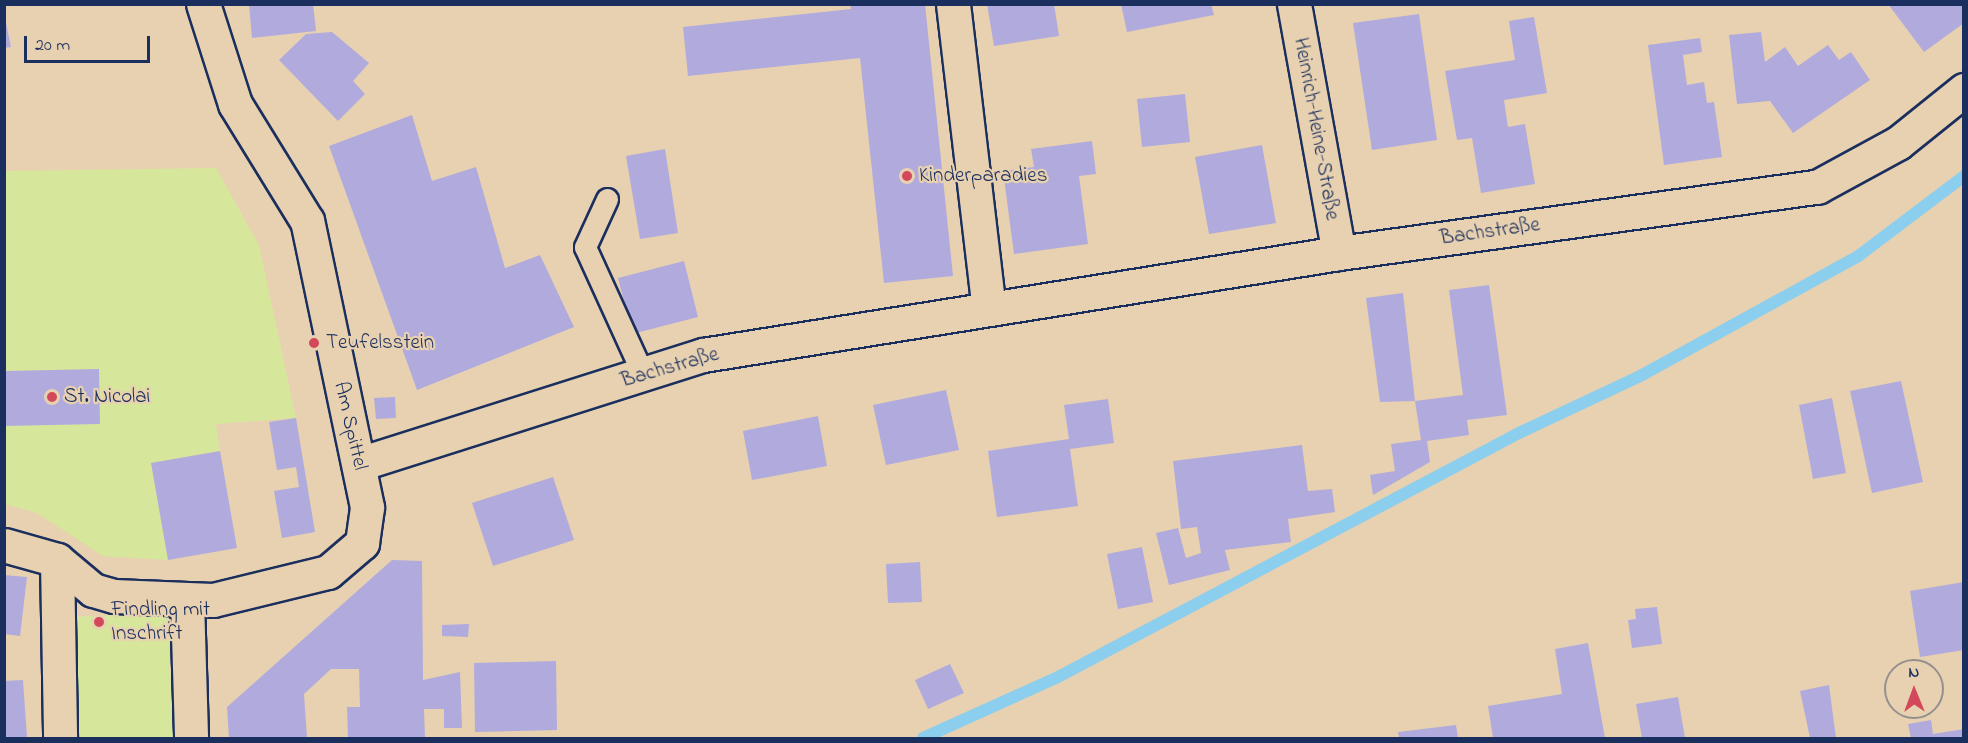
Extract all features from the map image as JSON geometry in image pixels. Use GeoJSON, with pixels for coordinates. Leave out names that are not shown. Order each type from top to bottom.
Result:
{"type":"FeatureCollection","features":[{"type":"Feature","properties":{"kind":"street","name":"Am Spittel"},"geometry":{"type":"LineString","coordinates":[[57,560],[93,590],[188,600],[213,600],[328,572],[362,543],[367,507],[307,221],[235,104],[203,4]]}},
{"type":"Feature","properties":{"kind":"street"},"geometry":{"type":"LineString","coordinates":[[953,4],[989,309]]}},
{"type":"Feature","properties":{"kind":"street","name":"Heinrich-Heine-Straße"},"geometry":{"type":"LineString","coordinates":[[1294,4],[1339,253]]}},
{"type":"Feature","properties":{"kind":"street","name":"Bachstraße"},"geometry":{"type":"LineString","coordinates":[[359,464],[703,355],[1339,253],[1817,187],[1898,142],[1964,90]]}},
{"type":"Feature","properties":{"kind":"street"},"geometry":{"type":"LineString","coordinates":[[4,545],[57,560],[60,738]]}},
{"type":"Feature","properties":{"kind":"street"},"geometry":{"type":"LineString","coordinates":[[188,600],[191,738]]}},
{"type":"Feature","properties":{"kind":"lane"},"geometry":{"type":"LineString","coordinates":[[607,199],[585,247],[643,374]]}},
{"type":"Feature","properties":{"kind":"green space"},"geometry":{"type":"Polygon","coordinates":[[[216,168],[259,245],[296,418],[216,424],[220,451],[151,463],[168,560],[103,556],[37,513],[5,504],[4,171],[216,168]]]}},
{"type":"Feature","properties":{"kind":"green space"},"geometry":{"type":"Polygon","coordinates":[[[168,613],[173,738],[74,738],[69,617],[168,613]]]}},
{"type":"Feature","properties":{"kind":"building"},"geometry":{"type":"Polygon","coordinates":[[[249,4],[313,4],[316,31],[252,38],[249,4]]]}},
{"type":"Feature","properties":{"kind":"building","name":"Kinderparadies"},"geometry":{"type":"Polygon","coordinates":[[[850,4],[925,4],[953,276],[884,283],[860,58],[688,76],[683,27],[851,9],[850,4]]]}},
{"type":"Feature","properties":{"kind":"building"},"geometry":{"type":"Polygon","coordinates":[[[987,4],[1054,4],[1059,36],[994,46],[987,4]]]}},
{"type":"Feature","properties":{"kind":"building"},"geometry":{"type":"Polygon","coordinates":[[[1121,4],[1211,4],[1214,15],[1127,32],[1121,4]]]}},
{"type":"Feature","properties":{"kind":"building"},"geometry":{"type":"Polygon","coordinates":[[[1888,4],[1964,4],[1964,23],[1924,52],[1888,4]]]}},
{"type":"Feature","properties":{"kind":"building"},"geometry":{"type":"Polygon","coordinates":[[[4,13],[11,47],[4,48],[4,13]]]}},
{"type":"Feature","properties":{"kind":"building"},"geometry":{"type":"Polygon","coordinates":[[[1419,14],[1437,140],[1372,150],[1353,23],[1419,14]]]}},
{"type":"Feature","properties":{"kind":"building"},"geometry":{"type":"Polygon","coordinates":[[[1534,17],[1547,93],[1504,100],[1508,127],[1525,124],[1535,184],[1481,193],[1472,138],[1457,140],[1445,71],[1515,60],[1509,21],[1534,17]]]}},
{"type":"Feature","properties":{"kind":"building"},"geometry":{"type":"Polygon","coordinates":[[[332,32],[369,63],[353,81],[365,94],[338,121],[279,60],[306,34],[332,32]]]}},
{"type":"Feature","properties":{"kind":"building"},"geometry":{"type":"Polygon","coordinates":[[[1761,32],[1765,62],[1785,47],[1798,66],[1828,45],[1839,60],[1851,52],[1870,80],[1793,133],[1770,101],[1737,104],[1729,35],[1761,32]]]}},
{"type":"Feature","properties":{"kind":"building"},"geometry":{"type":"Polygon","coordinates":[[[1700,38],[1702,52],[1683,55],[1687,85],[1704,82],[1707,103],[1714,102],[1722,157],[1664,165],[1648,45],[1700,38]]]}},
{"type":"Feature","properties":{"kind":"building"},"geometry":{"type":"Polygon","coordinates":[[[1185,94],[1190,142],[1142,147],[1137,99],[1185,94]]]}},
{"type":"Feature","properties":{"kind":"building"},"geometry":{"type":"Polygon","coordinates":[[[412,115],[432,181],[476,167],[505,268],[540,255],[574,327],[417,390],[329,146],[412,115]]]}},
{"type":"Feature","properties":{"kind":"building"},"geometry":{"type":"Polygon","coordinates":[[[1092,141],[1096,174],[1079,176],[1088,244],[1014,254],[1003,171],[1034,167],[1031,149],[1092,141]]]}},
{"type":"Feature","properties":{"kind":"building"},"geometry":{"type":"Polygon","coordinates":[[[1262,145],[1276,223],[1209,234],[1195,157],[1262,145]]]}},
{"type":"Feature","properties":{"kind":"building"},"geometry":{"type":"Polygon","coordinates":[[[665,149],[678,233],[640,239],[626,156],[665,149]]]}},
{"type":"Feature","properties":{"kind":"building"},"geometry":{"type":"Polygon","coordinates":[[[684,261],[698,317],[632,334],[618,278],[684,261]]]}},
{"type":"Feature","properties":{"kind":"building"},"geometry":{"type":"Polygon","coordinates":[[[1489,285],[1507,415],[1467,420],[1469,435],[1427,441],[1430,462],[1373,495],[1370,475],[1395,471],[1391,444],[1421,440],[1415,401],[1463,395],[1449,290],[1489,285]]]}},
{"type":"Feature","properties":{"kind":"building"},"geometry":{"type":"Polygon","coordinates":[[[1403,293],[1415,401],[1380,402],[1366,298],[1403,293]]]}},
{"type":"Feature","properties":{"kind":"building","name":"St. Nicolai"},"geometry":{"type":"Polygon","coordinates":[[[99,369],[100,424],[4,426],[4,371],[99,369]]]}},
{"type":"Feature","properties":{"kind":"building"},"geometry":{"type":"Polygon","coordinates":[[[1901,381],[1923,482],[1872,493],[1850,391],[1901,381]]]}},
{"type":"Feature","properties":{"kind":"building"},"geometry":{"type":"Polygon","coordinates":[[[946,390],[959,450],[886,465],[873,405],[946,390]]]}},
{"type":"Feature","properties":{"kind":"building"},"geometry":{"type":"Polygon","coordinates":[[[395,397],[396,418],[376,419],[374,398],[395,397]]]}},
{"type":"Feature","properties":{"kind":"building"},"geometry":{"type":"Polygon","coordinates":[[[1832,398],[1846,473],[1813,479],[1799,405],[1832,398]]]}},
{"type":"Feature","properties":{"kind":"building"},"geometry":{"type":"Polygon","coordinates":[[[1108,399],[1114,443],[1070,449],[1078,506],[997,517],[988,451],[1069,439],[1064,405],[1108,399]]]}},
{"type":"Feature","properties":{"kind":"building"},"geometry":{"type":"Polygon","coordinates":[[[818,416],[827,466],[752,480],[743,431],[818,416]]]}},
{"type":"Feature","properties":{"kind":"building"},"geometry":{"type":"Polygon","coordinates":[[[296,418],[315,532],[282,538],[274,491],[299,487],[296,467],[277,470],[269,422],[296,418]]]}},
{"type":"Feature","properties":{"kind":"building"},"geometry":{"type":"Polygon","coordinates":[[[1302,445],[1308,491],[1332,489],[1335,512],[1288,519],[1291,542],[1225,550],[1230,570],[1169,585],[1156,533],[1178,528],[1186,558],[1201,553],[1197,527],[1181,529],[1173,461],[1302,445]]]}},
{"type":"Feature","properties":{"kind":"building"},"geometry":{"type":"Polygon","coordinates":[[[220,451],[237,548],[168,560],[151,463],[220,451]]]}},
{"type":"Feature","properties":{"kind":"building"},"geometry":{"type":"Polygon","coordinates":[[[553,477],[574,540],[493,566],[472,503],[553,477]]]}},
{"type":"Feature","properties":{"kind":"building"},"geometry":{"type":"Polygon","coordinates":[[[1142,547],[1153,602],[1118,609],[1107,554],[1142,547]]]}},
{"type":"Feature","properties":{"kind":"building"},"geometry":{"type":"Polygon","coordinates":[[[392,560],[422,561],[423,680],[460,672],[462,728],[444,728],[444,709],[424,709],[425,738],[348,738],[347,707],[360,707],[359,669],[331,669],[304,694],[307,738],[229,738],[227,707],[392,560]]]}},
{"type":"Feature","properties":{"kind":"building"},"geometry":{"type":"Polygon","coordinates":[[[920,562],[922,602],[888,603],[886,564],[920,562]]]}},
{"type":"Feature","properties":{"kind":"building"},"geometry":{"type":"Polygon","coordinates":[[[4,575],[27,577],[20,636],[4,634],[4,575]]]}},
{"type":"Feature","properties":{"kind":"building"},"geometry":{"type":"Polygon","coordinates":[[[1964,582],[1964,650],[1920,657],[1910,591],[1964,582]]]}},
{"type":"Feature","properties":{"kind":"building"},"geometry":{"type":"Polygon","coordinates":[[[1657,607],[1662,644],[1632,648],[1628,620],[1636,619],[1635,609],[1657,607]]]}},
{"type":"Feature","properties":{"kind":"building"},"geometry":{"type":"Polygon","coordinates":[[[469,624],[468,637],[442,636],[442,625],[469,624]]]}},
{"type":"Feature","properties":{"kind":"building"},"geometry":{"type":"Polygon","coordinates":[[[1588,643],[1605,738],[1493,738],[1488,706],[1562,694],[1555,649],[1588,643]]]}},
{"type":"Feature","properties":{"kind":"building"},"geometry":{"type":"Polygon","coordinates":[[[556,661],[557,730],[475,732],[474,663],[556,661]]]}},
{"type":"Feature","properties":{"kind":"building"},"geometry":{"type":"Polygon","coordinates":[[[950,664],[964,693],[928,709],[915,680],[950,664]]]}},
{"type":"Feature","properties":{"kind":"building"},"geometry":{"type":"Polygon","coordinates":[[[23,680],[27,738],[4,738],[4,681],[23,680]]]}},
{"type":"Feature","properties":{"kind":"building"},"geometry":{"type":"Polygon","coordinates":[[[1829,685],[1836,738],[1810,738],[1800,691],[1829,685]]]}},
{"type":"Feature","properties":{"kind":"building"},"geometry":{"type":"Polygon","coordinates":[[[1678,697],[1685,738],[1642,738],[1636,704],[1678,697]]]}},
{"type":"Feature","properties":{"kind":"building"},"geometry":{"type":"Polygon","coordinates":[[[1931,720],[1933,734],[1964,729],[1964,738],[1911,738],[1908,724],[1931,720]]]}},
{"type":"Feature","properties":{"kind":"building"},"geometry":{"type":"Polygon","coordinates":[[[1456,725],[1458,738],[1399,738],[1398,732],[1456,725]]]}},
{"type":"Feature","properties":{"kind":"waterway"},"geometry":{"type":"LineString","coordinates":[[923,738],[1058,677],[1519,433],[1642,375],[1857,257],[1964,176]]}},
{"type":"Feature","properties":{"kind":"place","name":"Kinderparadies"},"geometry":{"type":"Point","coordinates":[907,176]}},
{"type":"Feature","properties":{"kind":"place","name":"Teufelsstein"},"geometry":{"type":"Point","coordinates":[314,343]}},
{"type":"Feature","properties":{"kind":"place","name":"St. Nicolai"},"geometry":{"type":"Point","coordinates":[52,397]}},
{"type":"Feature","properties":{"kind":"place","name":"Findling mit Inschrift"},"geometry":{"type":"Point","coordinates":[99,622]}}]}
